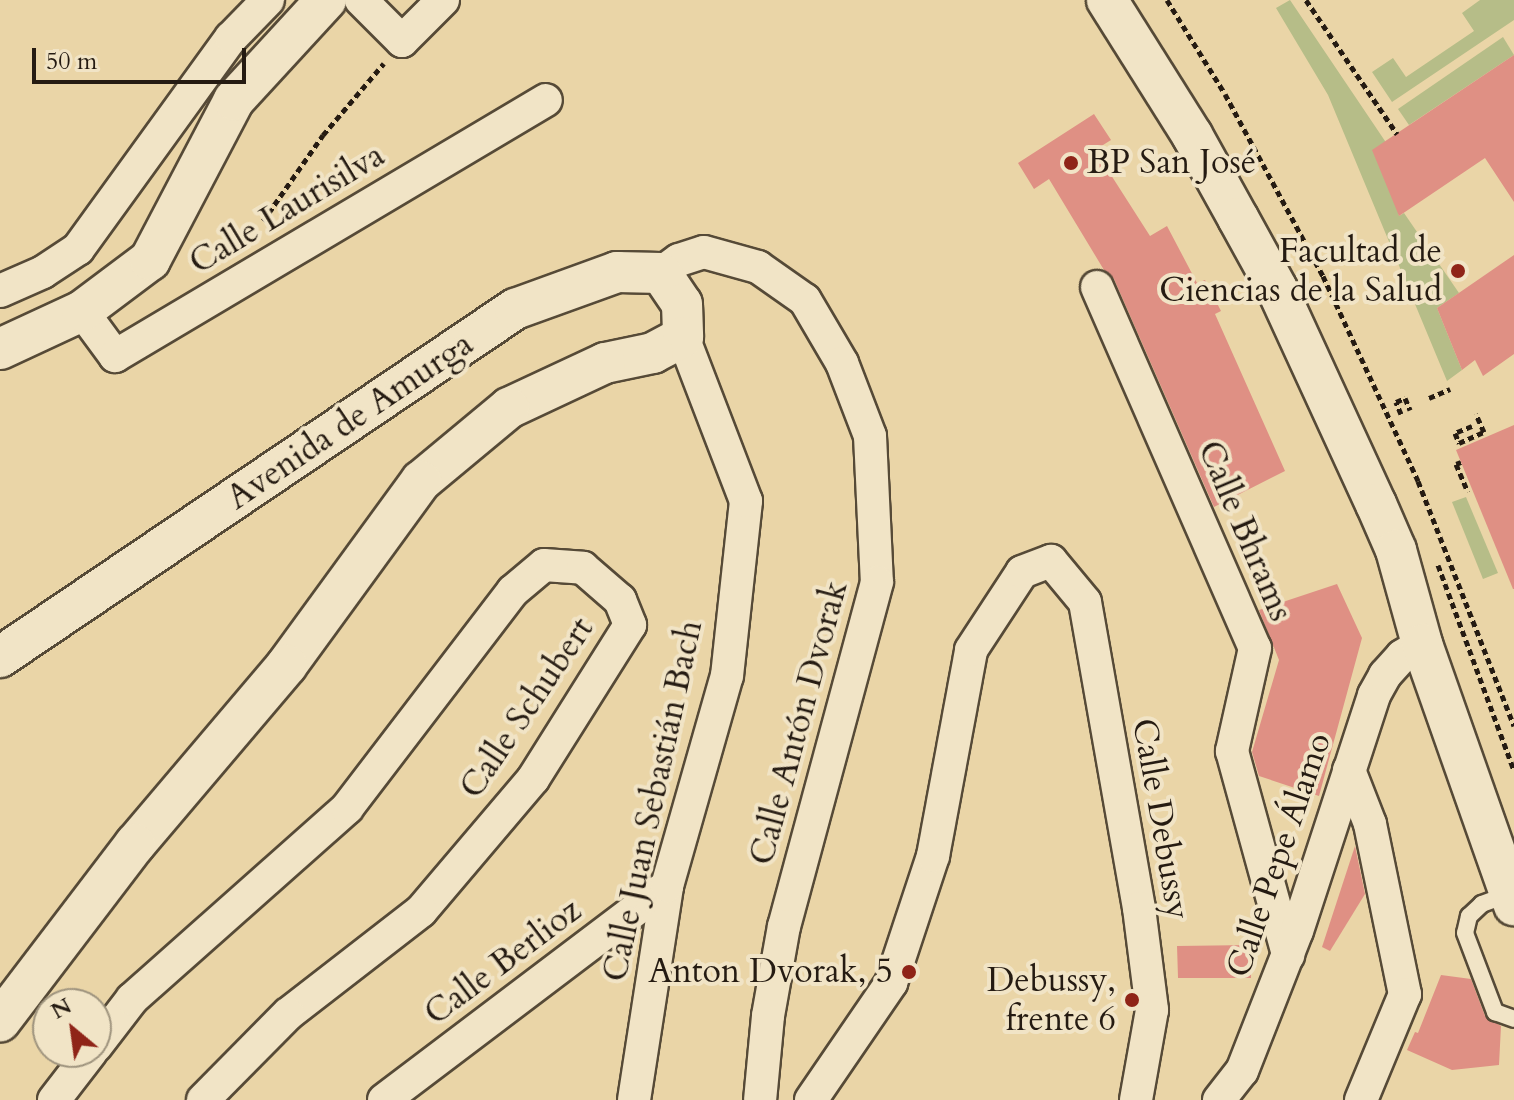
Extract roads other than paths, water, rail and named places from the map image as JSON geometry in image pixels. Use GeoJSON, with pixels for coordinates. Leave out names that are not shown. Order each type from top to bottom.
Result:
{"type":"FeatureCollection","features":[{"type":"Feature","properties":{"kind":"street"},"geometry":{"type":"LineString","coordinates":[[0,291],[43,272],[78,249],[231,38],[268,0]]}},
{"type":"Feature","properties":{"kind":"street"},"geometry":{"type":"LineString","coordinates":[[0,349],[82,311],[150,260],[234,100],[326,0]]}},
{"type":"Feature","properties":{"kind":"street"},"geometry":{"type":"LineString","coordinates":[[361,0],[402,41],[443,0]]}},
{"type":"Feature","properties":{"kind":"street"},"geometry":{"type":"LineString","coordinates":[[1107,0],[1192,135],[1277,289],[1396,550],[1422,644],[1512,899]]}},
{"type":"Feature","properties":{"kind":"street","name":"Calle Laurisilva"},"geometry":{"type":"LineString","coordinates":[[82,311],[115,356],[546,100]]}},
{"type":"Feature","properties":{"kind":"street","name":"Calle Antón Dvorak"},"geometry":{"type":"LineString","coordinates":[[661,273],[679,260],[704,252],[758,267],[805,300],[842,363],[870,436],[877,582],[784,926],[768,1016],[760,1100]]}},
{"type":"Feature","properties":{"kind":"street","name":"Avenida de Amurga"},"geometry":{"type":"LineString","coordinates":[[0,657],[515,309],[617,272],[661,273]]}},
{"type":"Feature","properties":{"kind":"street"},"geometry":{"type":"LineString","coordinates":[[0,1021],[135,844],[287,665],[421,481],[509,408],[605,363],[653,353],[683,337],[682,304],[661,273]]}},
{"type":"Feature","properties":{"kind":"street","name":"Calle Bhrams"},"geometry":{"type":"LineString","coordinates":[[1097,287],[1255,648],[1232,751],[1288,955]]}},
{"type":"Feature","properties":{"kind":"street","name":"Calle Juan Sebastián Bach"},"geometry":{"type":"LineString","coordinates":[[634,1100],[667,886],[727,676],[746,501],[683,337]]}},
{"type":"Feature","properties":{"kind":"street","name":"Calle Debussy"},"geometry":{"type":"LineString","coordinates":[[811,1100],[891,983],[933,856],[971,650],[1022,572],[1051,561],[1085,602],[1139,908],[1152,1010],[1136,1100]]}},
{"type":"Feature","properties":{"kind":"street","name":"Calle Schubert"},"geometry":{"type":"LineString","coordinates":[[112,1025],[132,999],[347,808],[513,591],[544,565],[583,568],[620,600],[630,625],[533,779],[421,911],[288,1014],[203,1100]]}},
{"type":"Feature","properties":{"kind":"street","name":"Calle Pepe Álamo"},"geometry":{"type":"LineString","coordinates":[[1219,1100],[1242,1071],[1288,955],[1374,695],[1385,675],[1402,656],[1422,644]]}},
{"type":"Feature","properties":{"kind":"street"},"geometry":{"type":"LineString","coordinates":[[1349,770],[1370,824],[1405,994],[1361,1100]]}},
{"type":"Feature","properties":{"kind":"street","name":"Calle Berlioz"},"geometry":{"type":"LineString","coordinates":[[384,1100],[667,886]]}},
{"type":"Feature","properties":{"kind":"street"},"geometry":{"type":"LineString","coordinates":[[54,1100],[79,1068]]}},
{"type":"Feature","properties":{"kind":"lane"},"geometry":{"type":"LineString","coordinates":[[1512,899],[1482,904],[1469,916],[1465,933],[1495,1012],[1514,1019]]}},
{"type":"Feature","properties":{"kind":"place","name":"BP San José"},"geometry":{"type":"Point","coordinates":[1071,163]}},
{"type":"Feature","properties":{"kind":"place","name":"Facultad de Ciencias de la Salud"},"geometry":{"type":"Point","coordinates":[1458,271]}},
{"type":"Feature","properties":{"kind":"place","name":"Anton Dvorak, 5"},"geometry":{"type":"Point","coordinates":[909,972]}},
{"type":"Feature","properties":{"kind":"place","name":"Debussy, frente 6"},"geometry":{"type":"Point","coordinates":[1132,1000]}}]}
